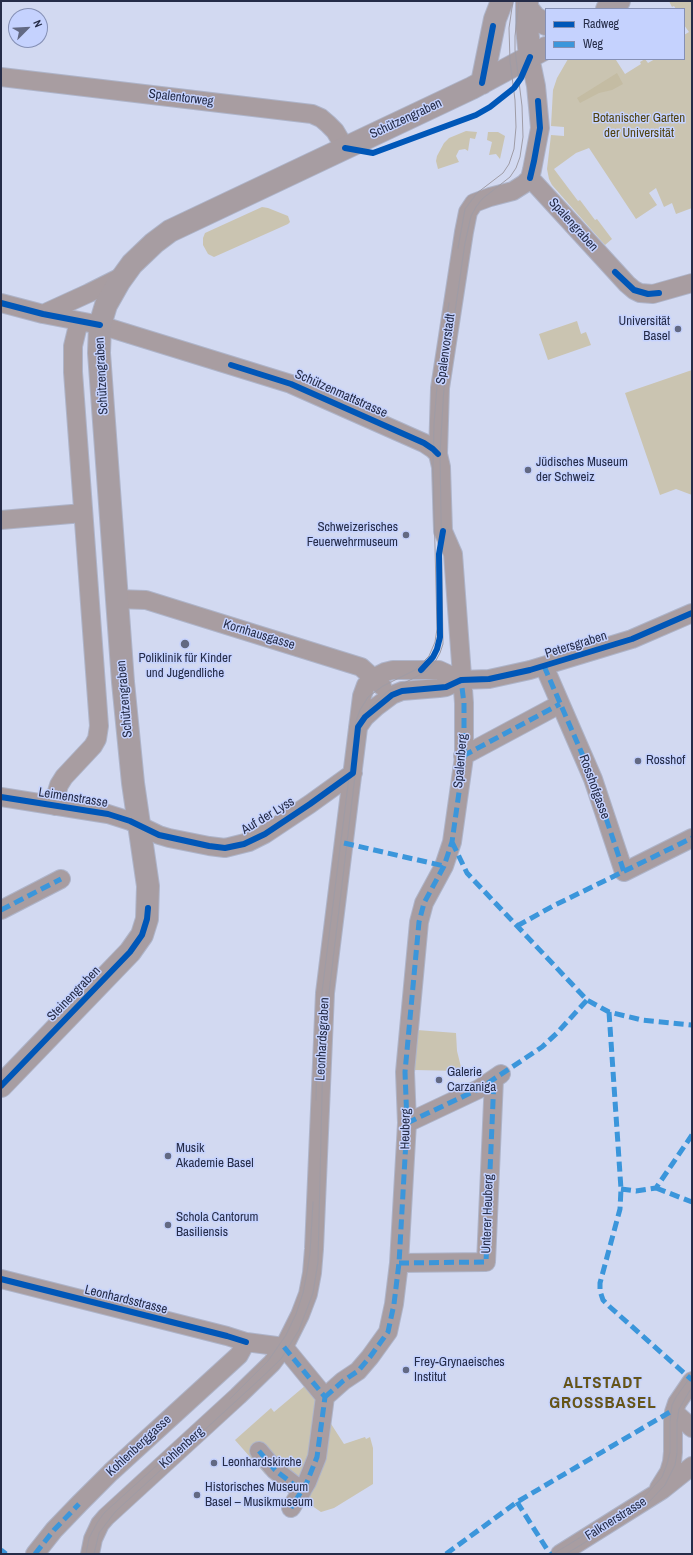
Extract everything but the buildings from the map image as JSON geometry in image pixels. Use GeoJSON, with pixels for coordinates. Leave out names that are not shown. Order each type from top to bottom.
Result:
{"type":"FeatureCollection","features":[{"type":"Feature","properties":{"kind":"main road"},"geometry":{"type":"LineString","coordinates":[[482,83],[493,26],[502,1]]}},
{"type":"Feature","properties":{"kind":"main road"},"geometry":{"type":"LineString","coordinates":[[608,8],[619,1]]}},
{"type":"Feature","properties":{"kind":"main road"},"geometry":{"type":"LineString","coordinates":[[493,26],[503,50],[530,57],[527,5]]}},
{"type":"Feature","properties":{"kind":"main road"},"geometry":{"type":"LineString","coordinates":[[527,5],[535,18],[545,23]]}},
{"type":"Feature","properties":{"kind":"main road","name":"Schützengraben"},"geometry":{"type":"LineString","coordinates":[[146,872],[133,783],[117,599],[99,353],[89,323],[106,305],[132,264],[154,243],[170,231],[482,83],[530,57]]}},
{"type":"Feature","properties":{"kind":"main road","name":"Steinengraben"},"geometry":{"type":"LineString","coordinates":[[1,1086],[136,944],[142,935],[148,918],[149,897],[146,872]]}},
{"type":"Feature","properties":{"kind":"street"},"geometry":{"type":"LineString","coordinates":[[530,57],[536,86],[540,128],[530,178]]}},
{"type":"Feature","properties":{"kind":"street","name":"Spalentorweg"},"geometry":{"type":"LineString","coordinates":[[1,77],[312,114],[321,118],[334,130],[345,148]]}},
{"type":"Feature","properties":{"kind":"street","name":"Spalengraben"},"geometry":{"type":"LineString","coordinates":[[530,178],[634,290],[648,294],[659,293],[692,283]]}},
{"type":"Feature","properties":{"kind":"street","name":"Spalenvorstadt"},"geometry":{"type":"LineString","coordinates":[[461,680],[453,554],[443,531],[441,467],[438,454],[440,388],[468,212],[474,204],[490,197],[513,191],[530,178]]}},
{"type":"Feature","properties":{"kind":"street"},"geometry":{"type":"LineString","coordinates":[[43,314],[123,276]]}},
{"type":"Feature","properties":{"kind":"street","name":"Schützenmattstrasse"},"geometry":{"type":"LineString","coordinates":[[1,303],[43,314],[89,323],[291,384],[424,443],[438,454]]}},
{"type":"Feature","properties":{"kind":"street","name":"Schützengraben"},"geometry":{"type":"LineString","coordinates":[[55,806],[58,786],[64,777],[93,746],[99,726],[73,353],[73,346],[89,323]]}},
{"type":"Feature","properties":{"kind":"street"},"geometry":{"type":"LineString","coordinates":[[1,520],[83,513]]}},
{"type":"Feature","properties":{"kind":"street","name":"Kornhausgasse"},"geometry":{"type":"LineString","coordinates":[[117,599],[146,600],[361,667],[392,694]]}},
{"type":"Feature","properties":{"kind":"street","name":"Petersgraben"},"geometry":{"type":"LineString","coordinates":[[392,694],[402,691],[446,687],[461,680],[489,679],[544,666],[632,639],[692,613]]}},
{"type":"Feature","properties":{"kind":"street","name":"Rosshofgasse"},"geometry":{"type":"LineString","coordinates":[[544,666],[593,779],[624,872],[692,838]]}},
{"type":"Feature","properties":{"kind":"street","name":"Petersgraben"},"geometry":{"type":"LineString","coordinates":[[373,678],[393,670],[428,670],[445,672],[461,680]]}},
{"type":"Feature","properties":{"kind":"street","name":"Leonhardsgraben"},"geometry":{"type":"LineString","coordinates":[[284,1347],[300,1315],[308,1294],[312,1273],[325,993],[362,696],[366,685],[373,678]]}},
{"type":"Feature","properties":{"kind":"street","name":"Spalenberg"},"geometry":{"type":"LineString","coordinates":[[452,842],[464,756],[464,703],[461,680]]}},
{"type":"Feature","properties":{"kind":"street"},"geometry":{"type":"LineString","coordinates":[[358,727],[364,717],[392,694]]}},
{"type":"Feature","properties":{"kind":"street"},"geometry":{"type":"LineString","coordinates":[[464,756],[560,704]]}},
{"type":"Feature","properties":{"kind":"street","name":"Auf der Lyss"},"geometry":{"type":"LineString","coordinates":[[140,826],[169,838],[225,848],[249,842],[265,834],[353,773]]}},
{"type":"Feature","properties":{"kind":"street","name":"Leimenstrasse"},"geometry":{"type":"LineString","coordinates":[[1,797],[108,814],[140,826]]}},
{"type":"Feature","properties":{"kind":"street","name":"Auf der Lyss"},"geometry":{"type":"LineString","coordinates":[[310,804],[325,802],[331,803],[347,812]]}},
{"type":"Feature","properties":{"kind":"street","name":"Heuberg"},"geometry":{"type":"LineString","coordinates":[[325,1397],[343,1381],[358,1371],[388,1332],[394,1304],[399,1263],[407,1123],[405,1072],[419,922],[424,903],[444,866],[452,842]]}},
{"type":"Feature","properties":{"kind":"street"},"geometry":{"type":"LineString","coordinates":[[1,910],[61,879]]}},
{"type":"Feature","properties":{"kind":"street","name":"Unterer Heuberg"},"geometry":{"type":"LineString","coordinates":[[399,1263],[486,1262],[498,1077],[479,1089],[407,1123]]}},
{"type":"Feature","properties":{"kind":"street","name":"Leonhardsstrasse"},"geometry":{"type":"LineString","coordinates":[[1,1279],[246,1342],[284,1347]]}},
{"type":"Feature","properties":{"kind":"street","name":"Kohlenberggasse"},"geometry":{"type":"LineString","coordinates":[[35,1554],[54,1530],[100,1482],[239,1355],[246,1342]]}},
{"type":"Feature","properties":{"kind":"street"},"geometry":{"type":"LineString","coordinates":[[284,1347],[325,1397],[317,1457],[307,1482],[291,1508]]}},
{"type":"Feature","properties":{"kind":"street","name":"Kohlenberg"},"geometry":{"type":"LineString","coordinates":[[90,1554],[93,1539],[100,1524],[106,1517],[238,1396],[272,1363],[284,1347]]}},
{"type":"Feature","properties":{"kind":"street"},"geometry":{"type":"LineString","coordinates":[[692,1381],[677,1403],[674,1412],[692,1428]]}},
{"type":"Feature","properties":{"kind":"street","name":"Falknerstrasse"},"geometry":{"type":"LineString","coordinates":[[652,1496],[664,1481],[672,1462],[674,1412]]}},
{"type":"Feature","properties":{"kind":"street"},"geometry":{"type":"LineString","coordinates":[[259,1451],[275,1470],[302,1491]]}},
{"type":"Feature","properties":{"kind":"street","name":"Falknerstrasse"},"geometry":{"type":"LineString","coordinates":[[560,1554],[652,1496],[692,1466]]}},
{"type":"Feature","properties":{"kind":"green space","name":"Botanischer Garten der Universität"},"geometry":{"type":"Polygon","coordinates":[[[669,1],[692,1],[692,208],[676,214],[672,203],[664,207],[656,188],[649,193],[657,205],[636,219],[589,148],[576,153],[554,169],[578,201],[580,200],[595,220],[597,219],[612,239],[605,245],[552,185],[549,179],[547,169],[551,135],[564,136],[564,127],[551,126],[553,90],[557,78],[567,60],[616,60],[625,74],[641,64],[640,62],[643,60],[646,60],[648,63],[653,60],[685,60],[685,34],[689,32],[685,26],[685,8],[672,7],[669,1]]]}},
{"type":"Feature","properties":{"kind":"green space"},"geometry":{"type":"Polygon","coordinates":[[[466,131],[477,132],[475,139],[470,138],[468,151],[465,149],[459,150],[456,156],[459,162],[438,169],[436,161],[437,156],[444,143],[449,138],[466,131]]]}},
{"type":"Feature","properties":{"kind":"green space"},"geometry":{"type":"Polygon","coordinates":[[[488,132],[498,132],[505,136],[500,159],[496,154],[489,155],[492,142],[487,140],[488,132]]]}},
{"type":"Feature","properties":{"kind":"green space"},"geometry":{"type":"Polygon","coordinates":[[[262,207],[288,216],[290,222],[214,257],[208,254],[203,245],[205,233],[262,207]]]}},
{"type":"Feature","properties":{"kind":"green space"},"geometry":{"type":"Polygon","coordinates":[[[577,321],[581,334],[586,332],[591,345],[548,360],[539,334],[577,321]]]}},
{"type":"Feature","properties":{"kind":"green space"},"geometry":{"type":"Polygon","coordinates":[[[692,370],[692,495],[676,489],[660,495],[625,393],[692,370]]]}},
{"type":"Feature","properties":{"kind":"green space"},"geometry":{"type":"Polygon","coordinates":[[[417,1030],[456,1033],[457,1051],[462,1071],[414,1070],[417,1030]]]}},
{"type":"Feature","properties":{"kind":"green space"},"geometry":{"type":"Polygon","coordinates":[[[306,1385],[344,1444],[365,1437],[366,1439],[370,1437],[373,1448],[373,1484],[334,1508],[321,1512],[265,1474],[235,1440],[271,1408],[274,1412],[306,1385]]]}},
{"type":"Feature","properties":{"kind":"shaded area"},"geometry":{"type":"Polygon","coordinates":[[[617,73],[623,84],[612,90],[599,93],[580,103],[577,98],[617,73]]]}},
{"type":"Feature","properties":{"kind":"tram line"},"geometry":{"type":"LineString","coordinates":[[458,248],[465,209],[477,193],[503,173],[509,164],[514,149],[516,127],[515,100],[510,61],[509,28],[513,1]]}},
{"type":"Feature","properties":{"kind":"tram line"},"geometry":{"type":"LineString","coordinates":[[94,1554],[99,1533],[115,1512],[281,1359],[299,1330],[313,1293],[318,1262],[323,1053],[360,734],[365,717],[371,706],[388,691],[428,670],[435,662],[443,644],[440,453],[444,387],[465,243],[471,216],[482,199],[510,177],[516,168],[520,157],[523,137],[522,106],[515,50],[519,1]]}},
{"type":"Feature","properties":{"kind":"tram line"},"geometry":{"type":"LineString","coordinates":[[316,1100],[317,1051],[322,992],[356,721],[360,710],[368,697],[383,686],[415,670],[429,656],[435,642],[437,629],[433,465],[434,424],[437,386],[449,303]]}},
{"type":"Feature","properties":{"kind":"tram line"},"geometry":{"type":"LineString","coordinates":[[230,1399],[268,1361],[286,1335],[296,1314],[303,1293],[310,1253],[313,1202]]}},
{"type":"Feature","properties":{"kind":"tram line"},"geometry":{"type":"LineString","coordinates":[[553,1554],[627,1509],[645,1496],[662,1477],[670,1452],[670,1421],[672,1405],[692,1375]]}},
{"type":"Feature","properties":{"kind":"tram line"},"geometry":{"type":"LineString","coordinates":[[566,1554],[649,1502],[665,1485],[675,1465],[679,1409],[692,1387]]}},
{"type":"Feature","properties":{"kind":"tram line"},"geometry":{"type":"LineString","coordinates":[[86,1554],[89,1538],[104,1513],[165,1458]]}},
{"type":"Feature","properties":{"kind":"marked path"},"geometry":{"type":"LineString","coordinates":[[544,666],[593,779],[624,872]]}},
{"type":"Feature","properties":{"kind":"marked path"},"geometry":{"type":"LineString","coordinates":[[325,1397],[343,1381],[358,1371],[370,1357],[388,1332],[394,1304],[399,1263],[407,1123],[405,1072],[419,922],[424,903],[444,866],[452,842],[464,757],[464,703],[461,680]]}},
{"type":"Feature","properties":{"kind":"marked path"},"geometry":{"type":"LineString","coordinates":[[463,756],[560,704]]}},
{"type":"Feature","properties":{"kind":"marked path"},"geometry":{"type":"LineString","coordinates":[[517,926],[553,906],[692,838]]}},
{"type":"Feature","properties":{"kind":"marked path"},"geometry":{"type":"LineString","coordinates":[[452,842],[467,873],[587,1000],[609,1012],[642,1020],[692,1025]]}},
{"type":"Feature","properties":{"kind":"marked path"},"geometry":{"type":"LineString","coordinates":[[344,843],[444,866]]}},
{"type":"Feature","properties":{"kind":"marked path"},"geometry":{"type":"LineString","coordinates":[[1,910],[61,879]]}},
{"type":"Feature","properties":{"kind":"marked path"},"geometry":{"type":"LineString","coordinates":[[407,1123],[479,1089],[542,1047],[587,1000]]}},
{"type":"Feature","properties":{"kind":"marked path"},"geometry":{"type":"LineString","coordinates":[[609,1012],[621,1189],[620,1209],[600,1283],[600,1291],[603,1300],[610,1307],[692,1380]]}},
{"type":"Feature","properties":{"kind":"marked path"},"geometry":{"type":"LineString","coordinates":[[399,1263],[486,1262],[494,1079]]}},
{"type":"Feature","properties":{"kind":"marked path"},"geometry":{"type":"LineString","coordinates":[[621,1189],[636,1191],[656,1188],[692,1135]]}},
{"type":"Feature","properties":{"kind":"marked path"},"geometry":{"type":"LineString","coordinates":[[656,1188],[692,1202]]}},
{"type":"Feature","properties":{"kind":"marked path"},"geometry":{"type":"LineString","coordinates":[[284,1347],[325,1397],[317,1457],[307,1482],[291,1508]]}},
{"type":"Feature","properties":{"kind":"marked path"},"geometry":{"type":"LineString","coordinates":[[446,1554],[517,1502],[670,1412],[674,1412]]}},
{"type":"Feature","properties":{"kind":"marked path"},"geometry":{"type":"LineString","coordinates":[[259,1451],[275,1470],[302,1491]]}},
{"type":"Feature","properties":{"kind":"marked path"},"geometry":{"type":"LineString","coordinates":[[517,1502],[550,1554]]}},
{"type":"Feature","properties":{"kind":"marked path"},"geometry":{"type":"LineString","coordinates":[[35,1554],[54,1530],[79,1504]]}},
{"type":"Feature","properties":{"kind":"marked path"},"geometry":{"type":"LineString","coordinates":[[1,1550],[6,1554]]}},
{"type":"Feature","properties":{"kind":"cycle path"},"geometry":{"type":"LineString","coordinates":[[482,83],[493,26]]}},
{"type":"Feature","properties":{"kind":"cycle path"},"geometry":{"type":"LineString","coordinates":[[345,148],[373,153],[476,115],[490,107],[514,88],[521,78],[530,57]]}},
{"type":"Feature","properties":{"kind":"cycle path"},"geometry":{"type":"LineString","coordinates":[[530,178],[540,128],[538,101]]}},
{"type":"Feature","properties":{"kind":"cycle path"},"geometry":{"type":"LineString","coordinates":[[615,272],[634,290],[648,294],[659,293]]}},
{"type":"Feature","properties":{"kind":"cycle path"},"geometry":{"type":"LineString","coordinates":[[1,303],[43,314],[100,325]]}},
{"type":"Feature","properties":{"kind":"cycle path"},"geometry":{"type":"LineString","coordinates":[[231,365],[291,384],[424,443],[438,454]]}},
{"type":"Feature","properties":{"kind":"cycle path"},"geometry":{"type":"LineString","coordinates":[[421,670],[433,657],[440,637],[439,554],[443,531]]}},
{"type":"Feature","properties":{"kind":"cycle path"},"geometry":{"type":"LineString","coordinates":[[1,797],[108,814],[130,821],[159,835],[209,846],[225,848],[244,844],[265,834],[353,773],[358,727],[365,717],[392,695],[402,691],[446,687],[461,680],[489,679],[530,670],[632,639],[692,613]]}},
{"type":"Feature","properties":{"kind":"cycle path"},"geometry":{"type":"LineString","coordinates":[[1,1086],[130,952],[142,935],[147,919],[148,908]]}},
{"type":"Feature","properties":{"kind":"cycle path"},"geometry":{"type":"LineString","coordinates":[[1,1279],[246,1342]]}},
{"type":"Feature","properties":{"kind":"place","name":"Universität Basel"},"geometry":{"type":"Point","coordinates":[678,329]}},
{"type":"Feature","properties":{"kind":"place","name":"Jüdisches Museum der Schweiz"},"geometry":{"type":"Point","coordinates":[528,470]}},
{"type":"Feature","properties":{"kind":"place","name":"Schweizerisches Feuerwehrmuseum"},"geometry":{"type":"Point","coordinates":[406,535]}},
{"type":"Feature","properties":{"kind":"place","name":"Poliklinik für Kinder und Jugendliche"},"geometry":{"type":"Point","coordinates":[185,644]}},
{"type":"Feature","properties":{"kind":"place","name":"Rosshof"},"geometry":{"type":"Point","coordinates":[638,761]}},
{"type":"Feature","properties":{"kind":"place","name":"Galerie Carzaniga"},"geometry":{"type":"Point","coordinates":[439,1080]}},
{"type":"Feature","properties":{"kind":"place","name":"Musik Akademie Basel"},"geometry":{"type":"Point","coordinates":[168,1156]}},
{"type":"Feature","properties":{"kind":"place","name":"Schola Cantorum Basiliensis"},"geometry":{"type":"Point","coordinates":[168,1225]}},
{"type":"Feature","properties":{"kind":"place","name":"Frey-Grynaeisches Institut"},"geometry":{"type":"Point","coordinates":[406,1370]}},
{"type":"Feature","properties":{"kind":"place","name":"Leonhardskirche"},"geometry":{"type":"Point","coordinates":[214,1463]}},
{"type":"Feature","properties":{"kind":"place","name":"Historisches Museum Basel – Musikmuseum"},"geometry":{"type":"Point","coordinates":[197,1495]}},
{"type":"Feature","properties":{"kind":"district","name":"ALTSTADT GROSSBASEL"},"geometry":{"type":"Point","coordinates":[603,1393]}}]}
